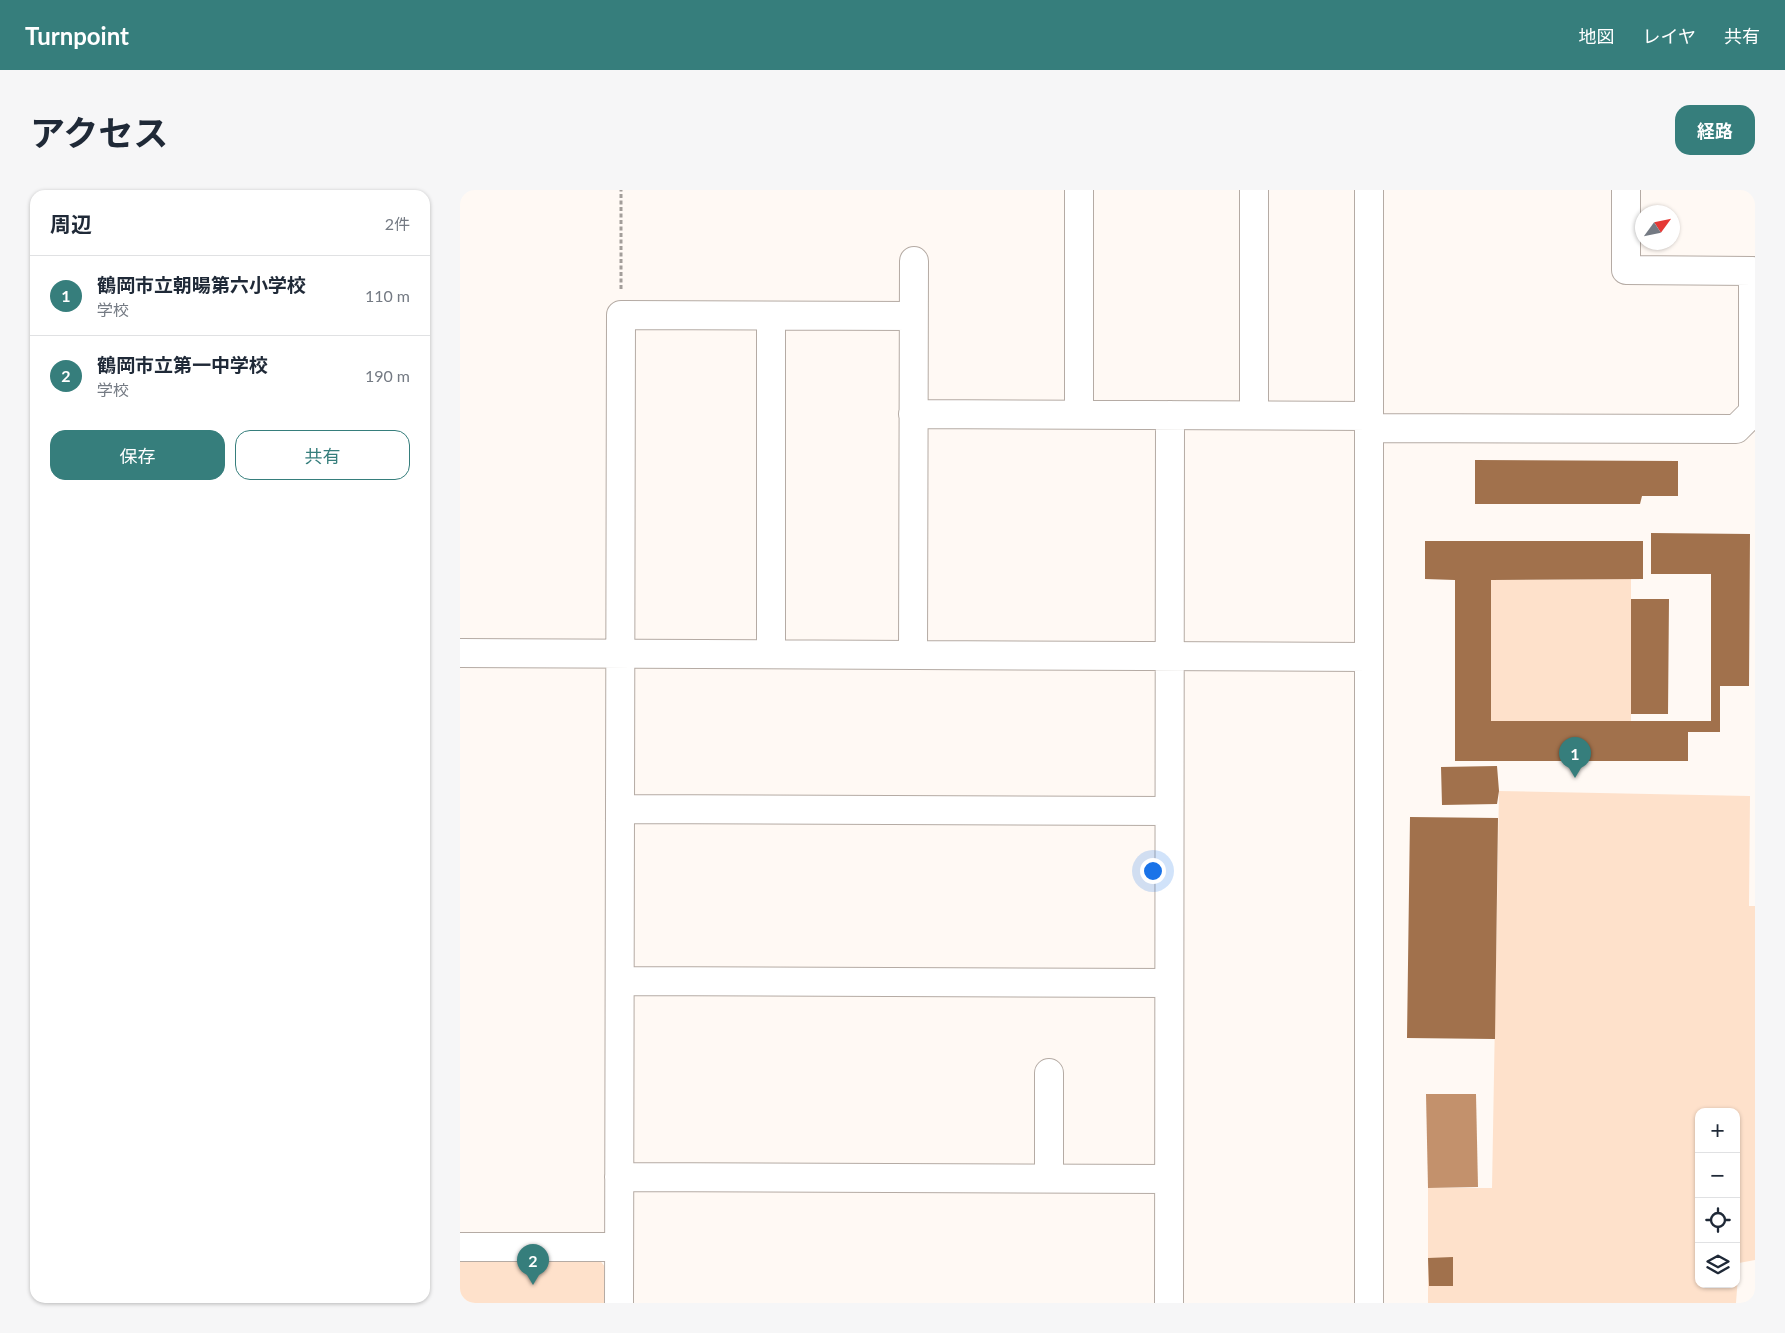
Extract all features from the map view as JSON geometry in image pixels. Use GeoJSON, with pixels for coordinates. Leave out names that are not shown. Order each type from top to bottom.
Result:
{"type":"FeatureCollection","features":[{"type":"Feature","properties":{"kind":"street"},"geometry":{"type":"LineString","coordinates":[[1079,190],[1079,414]]}},
{"type":"Feature","properties":{"kind":"street"},"geometry":{"type":"LineString","coordinates":[[1254,190],[1254,415]]}},
{"type":"Feature","properties":{"kind":"street"},"geometry":{"type":"LineString","coordinates":[[1368,1303],[1369,190]]}},
{"type":"Feature","properties":{"kind":"street"},"geometry":{"type":"LineString","coordinates":[[913,414],[1254,415],[1369,422],[1736,428],[1753,412],[1753,271],[1626,270],[1626,190]]}},
{"type":"Feature","properties":{"kind":"street"},"geometry":{"type":"LineString","coordinates":[[913,655],[914,261]]}},
{"type":"Feature","properties":{"kind":"street"},"geometry":{"type":"LineString","coordinates":[[619,1303],[621,315],[914,316]]}},
{"type":"Feature","properties":{"kind":"street"},"geometry":{"type":"LineString","coordinates":[[771,316],[771,654]]}},
{"type":"Feature","properties":{"kind":"street"},"geometry":{"type":"LineString","coordinates":[[1169,1303],[1170,415]]}},
{"type":"Feature","properties":{"kind":"street"},"geometry":{"type":"LineString","coordinates":[[460,653],[1369,657]]}},
{"type":"Feature","properties":{"kind":"street"},"geometry":{"type":"LineString","coordinates":[[620,809],[1169,811]]}},
{"type":"Feature","properties":{"kind":"street"},"geometry":{"type":"LineString","coordinates":[[620,981],[1169,984]]}},
{"type":"Feature","properties":{"kind":"street"},"geometry":{"type":"LineString","coordinates":[[1049,1073],[1049,1178]]}},
{"type":"Feature","properties":{"kind":"street"},"geometry":{"type":"LineString","coordinates":[[619,1177],[1169,1179]]}},
{"type":"Feature","properties":{"kind":"street"},"geometry":{"type":"LineString","coordinates":[[460,1247],[620,1247]]}},
{"type":"Feature","properties":{"kind":"path"},"geometry":{"type":"LineString","coordinates":[[621,190],[621,315]]}},
{"type":"Feature","properties":{"kind":"shaded area"},"geometry":{"type":"Polygon","coordinates":[[[1631,579],[1631,721],[1491,721],[1491,580],[1631,579]]]}},
{"type":"Feature","properties":{"kind":"shaded area"},"geometry":{"type":"Polygon","coordinates":[[[1499,791],[1750,796],[1749,906],[1755,906],[1755,1260],[1740,1263],[1740,1108],[1695,1108],[1695,1288],[1737,1288],[1736,1303],[1428,1303],[1428,1188],[1492,1188],[1499,791]]]}},
{"type":"Feature","properties":{"kind":"shaded area"},"geometry":{"type":"Polygon","coordinates":[[[1426,1094],[1476,1094],[1478,1187],[1428,1188],[1426,1094]]]}},
{"type":"Feature","properties":{"kind":"shaded area"},"geometry":{"type":"Polygon","coordinates":[[[460,1258],[598,1258],[606,1268],[607,1303],[460,1303],[460,1258]]]}},
{"type":"Feature","properties":{"kind":"building"},"geometry":{"type":"Polygon","coordinates":[[[1475,460],[1678,461],[1678,496],[1642,496],[1640,504],[1475,504],[1475,460]]]}},
{"type":"Feature","properties":{"kind":"building"},"geometry":{"type":"Polygon","coordinates":[[[1651,533],[1750,534],[1749,686],[1720,686],[1720,732],[1688,732],[1688,761],[1455,761],[1455,580],[1425,579],[1425,541],[1643,541],[1643,579],[1491,580],[1491,721],[1711,721],[1711,574],[1651,574],[1651,533]]]}},
{"type":"Feature","properties":{"kind":"building"},"geometry":{"type":"Polygon","coordinates":[[[1631,599],[1669,599],[1668,714],[1631,714],[1631,599]]]}},
{"type":"Feature","properties":{"kind":"building"},"geometry":{"type":"Polygon","coordinates":[[[1497,766],[1499,791],[1497,804],[1442,805],[1441,767],[1497,766]]]}},
{"type":"Feature","properties":{"kind":"building"},"geometry":{"type":"Polygon","coordinates":[[[1410,817],[1498,818],[1495,1039],[1407,1038],[1410,817]]]}},
{"type":"Feature","properties":{"kind":"building"},"geometry":{"type":"Polygon","coordinates":[[[1453,1257],[1453,1286],[1429,1286],[1428,1258],[1453,1257]]]}},
{"type":"Feature","properties":{"kind":"place","name":"鶴岡市立朝暘第六小学校"},"geometry":{"type":"Point","coordinates":[1575,778]}},
{"type":"Feature","properties":{"kind":"place","name":"鶴岡市立第一中学校"},"geometry":{"type":"Point","coordinates":[533,1285]}}]}
